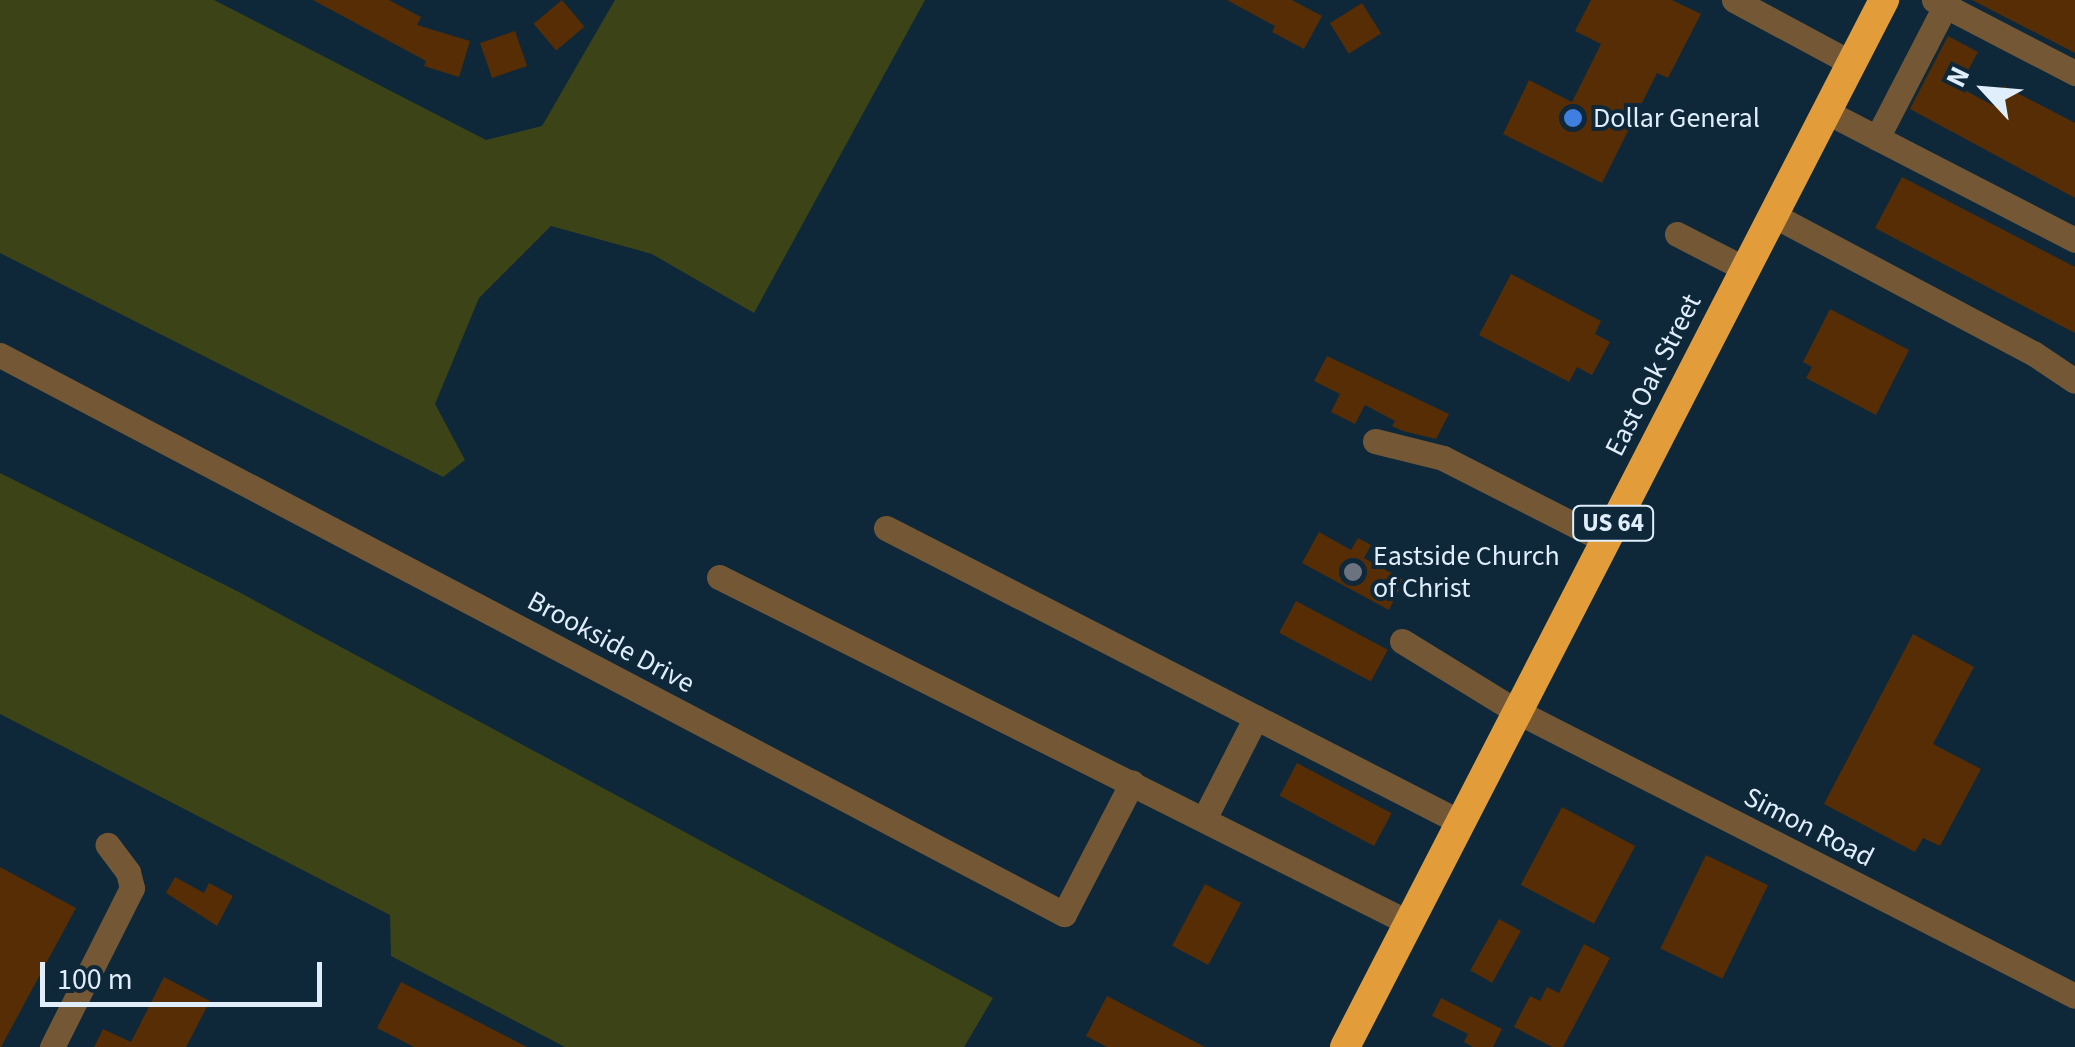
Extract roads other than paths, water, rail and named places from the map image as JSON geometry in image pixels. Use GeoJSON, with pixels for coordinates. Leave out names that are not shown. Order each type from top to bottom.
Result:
{"type":"FeatureCollection","features":[{"type":"Feature","properties":{"kind":"highway","name":"East Oak Street"},"geometry":{"type":"LineString","coordinates":[[1344,1047],[1884,0]]}},
{"type":"Feature","properties":{"kind":"street"},"geometry":{"type":"LineString","coordinates":[[1741,2],[1852,62]]}},
{"type":"Feature","properties":{"kind":"street"},"geometry":{"type":"LineString","coordinates":[[1876,138],[1952,5],[2075,73]]}},
{"type":"Feature","properties":{"kind":"street"},"geometry":{"type":"LineString","coordinates":[[1827,112],[2075,240]]}},
{"type":"Feature","properties":{"kind":"street"},"geometry":{"type":"LineString","coordinates":[[1773,214],[2033,353],[2075,381]]}},
{"type":"Feature","properties":{"kind":"street"},"geometry":{"type":"LineString","coordinates":[[1677,234],[1745,269]]}},
{"type":"Feature","properties":{"kind":"street","name":"Brookside Drive"},"geometry":{"type":"LineString","coordinates":[[0,355],[1064,914],[1132,783]]}},
{"type":"Feature","properties":{"kind":"street"},"geometry":{"type":"LineString","coordinates":[[1376,441],[1443,458],[1604,540]]}},
{"type":"Feature","properties":{"kind":"street"},"geometry":{"type":"LineString","coordinates":[[886,528],[1460,822]]}},
{"type":"Feature","properties":{"kind":"street"},"geometry":{"type":"LineString","coordinates":[[719,576],[1409,923]]}},
{"type":"Feature","properties":{"kind":"street","name":"Simon Road"},"geometry":{"type":"LineString","coordinates":[[1402,640],[1516,711],[2075,996]]}},
{"type":"Feature","properties":{"kind":"street"},"geometry":{"type":"LineString","coordinates":[[1204,819],[1256,716]]}},
{"type":"Feature","properties":{"kind":"street"},"geometry":{"type":"LineString","coordinates":[[52,1047],[132,888],[128,872],[108,845]]}},
{"type":"Feature","properties":{"kind":"place","name":"Dollar General"},"geometry":{"type":"Point","coordinates":[1573,118]}},
{"type":"Feature","properties":{"kind":"place","name":"Eastside Church of Christ"},"geometry":{"type":"Point","coordinates":[1353,572]}}]}
